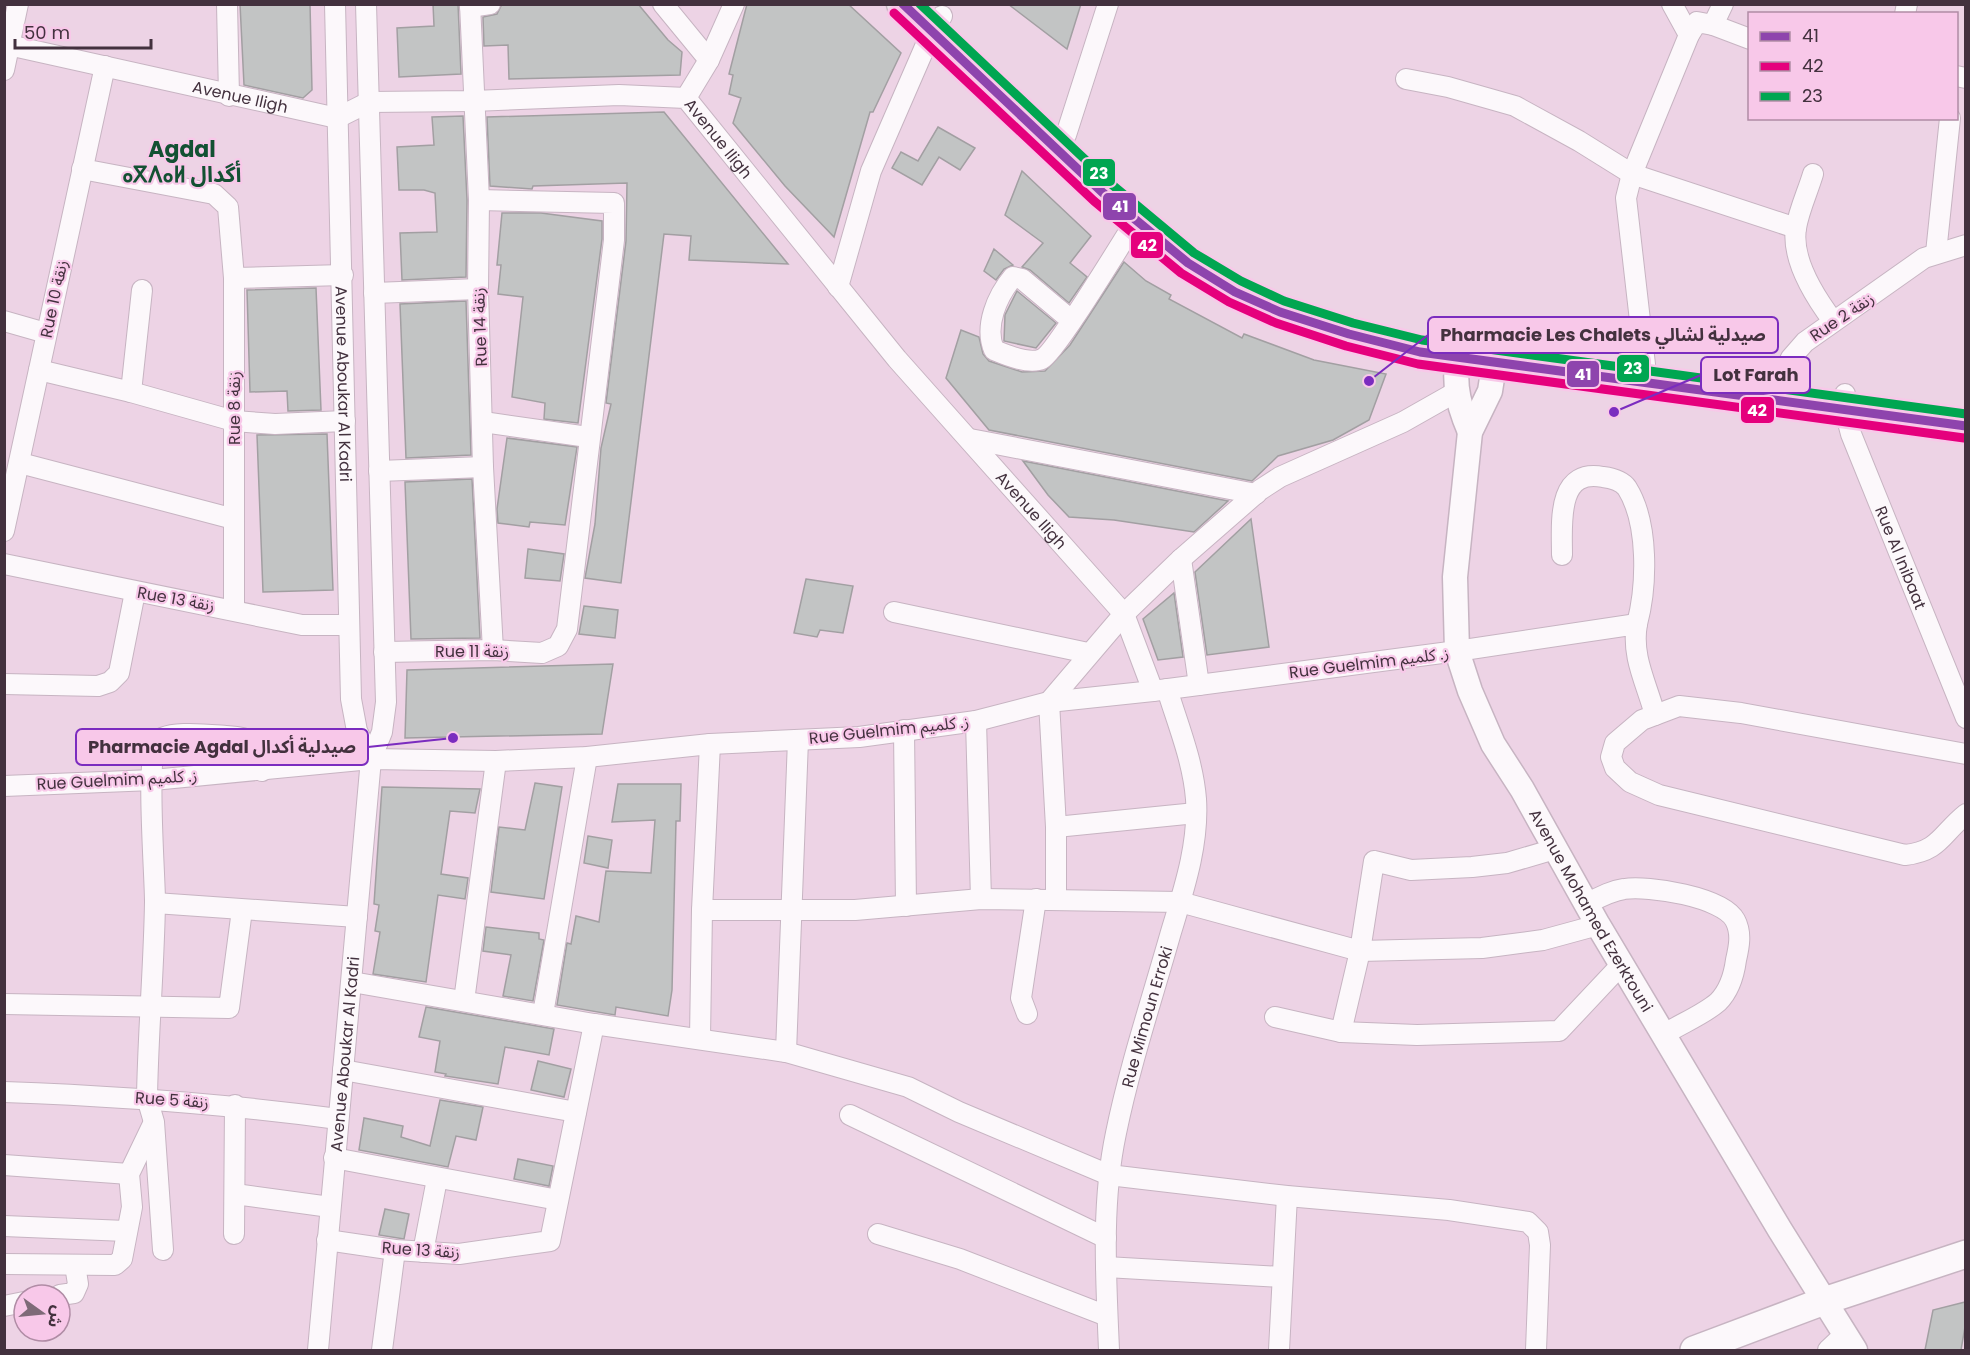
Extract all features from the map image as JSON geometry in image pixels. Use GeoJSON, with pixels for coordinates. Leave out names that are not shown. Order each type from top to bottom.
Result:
{"type":"FeatureCollection","features":[{"type":"Feature","properties":{"kind":"main road"},"geometry":{"type":"LineString","coordinates":[[902,4],[934,18],[1172,231],[1248,279],[1359,320],[1460,349]]}},
{"type":"Feature","properties":{"kind":"main road"},"geometry":{"type":"LineString","coordinates":[[934,18],[1135,222],[1190,264],[1236,292],[1332,331],[1773,393],[1965,413]]}},
{"type":"Feature","properties":{"kind":"main road"},"geometry":{"type":"LineString","coordinates":[[1845,402],[1965,426]]}},
{"type":"Feature","properties":{"kind":"main road"},"geometry":{"type":"LineString","coordinates":[[1694,1350],[1824,1301],[1965,1254]]}},
{"type":"Feature","properties":{"kind":"street"},"geometry":{"type":"LineString","coordinates":[[4,70],[7,45],[18,4]]}},
{"type":"Feature","properties":{"kind":"street"},"geometry":{"type":"LineString","coordinates":[[227,4],[229,96]]}},
{"type":"Feature","properties":{"kind":"street","name":"Avenue Aboukar Al Kadri"},"geometry":{"type":"LineString","coordinates":[[335,4],[352,715],[363,746],[371,759]]}},
{"type":"Feature","properties":{"kind":"street","name":"Avenue Aboukar Al Kadri"},"geometry":{"type":"LineString","coordinates":[[318,1350],[371,759],[380,739],[385,717],[366,4]]}},
{"type":"Feature","properties":{"kind":"street"},"geometry":{"type":"LineString","coordinates":[[470,6],[490,4]]}},
{"type":"Feature","properties":{"kind":"street"},"geometry":{"type":"LineString","coordinates":[[663,4],[709,60]]}},
{"type":"Feature","properties":{"kind":"street"},"geometry":{"type":"LineString","coordinates":[[686,98],[709,60],[734,4]]}},
{"type":"Feature","properties":{"kind":"street"},"geometry":{"type":"LineString","coordinates":[[1066,135],[1108,4]]}},
{"type":"Feature","properties":{"kind":"street"},"geometry":{"type":"LineString","coordinates":[[1672,4],[1689,35]]}},
{"type":"Feature","properties":{"kind":"street"},"geometry":{"type":"LineString","coordinates":[[1713,25],[1723,4]]}},
{"type":"Feature","properties":{"kind":"street","name":"Rue 14 زنقة"},"geometry":{"type":"LineString","coordinates":[[470,6],[479,200],[478,289],[483,467],[493,650]]}},
{"type":"Feature","properties":{"kind":"street"},"geometry":{"type":"LineString","coordinates":[[838,287],[871,171],[934,18]]}},
{"type":"Feature","properties":{"kind":"street"},"geometry":{"type":"LineString","coordinates":[[1646,374],[1626,198],[1632,174],[1689,35],[1697,22],[1713,25],[1748,39]]}},
{"type":"Feature","properties":{"kind":"street","name":"Avenue Iligh"},"geometry":{"type":"LineString","coordinates":[[7,45],[229,96],[337,118],[369,102],[473,101],[619,95],[686,98],[897,359],[1124,614],[1160,690]]}},
{"type":"Feature","properties":{"kind":"street","name":"Rue 10 زنقة"},"geometry":{"type":"LineString","coordinates":[[4,531],[105,66]]}},
{"type":"Feature","properties":{"kind":"street"},"geometry":{"type":"LineString","coordinates":[[1406,79],[1448,87],[1515,106],[1579,141],[1632,174],[1796,228]]}},
{"type":"Feature","properties":{"kind":"street"},"geometry":{"type":"LineString","coordinates":[[1936,253],[1950,120]]}},
{"type":"Feature","properties":{"kind":"street","name":"Rue 8 زنقة"},"geometry":{"type":"LineString","coordinates":[[82,169],[214,194],[228,207],[234,278],[234,610]]}},
{"type":"Feature","properties":{"kind":"street"},"geometry":{"type":"LineString","coordinates":[[1813,174],[1796,228],[1797,248],[1808,279],[1833,321]]}},
{"type":"Feature","properties":{"kind":"street"},"geometry":{"type":"LineString","coordinates":[[479,200],[614,202],[614,240],[588,437],[483,422]]}},
{"type":"Feature","properties":{"kind":"street"},"geometry":{"type":"LineString","coordinates":[[1071,321],[1022,279],[1013,277],[1003,290],[994,312],[989,338],[993,350],[1033,361],[1043,359],[1052,350],[1071,321],[1135,222]]}},
{"type":"Feature","properties":{"kind":"street","name":"Rue 2 زنقة"},"geometry":{"type":"LineString","coordinates":[[1773,393],[1797,350],[1833,321],[1869,299],[1914,264],[1936,253],[1965,244]]}},
{"type":"Feature","properties":{"kind":"street"},"geometry":{"type":"LineString","coordinates":[[234,278],[343,275]]}},
{"type":"Feature","properties":{"kind":"street"},"geometry":{"type":"LineString","coordinates":[[374,293],[478,289]]}},
{"type":"Feature","properties":{"kind":"street"},"geometry":{"type":"LineString","coordinates":[[131,392],[142,290]]}},
{"type":"Feature","properties":{"kind":"street"},"geometry":{"type":"LineString","coordinates":[[4,321],[46,333]]}},
{"type":"Feature","properties":{"kind":"street","name":"Avenue Mohamed Ezerktouni"},"geometry":{"type":"LineString","coordinates":[[1460,349],[1455,392],[1470,432]]}},
{"type":"Feature","properties":{"kind":"street","name":"Avenue Mohamed Ezerktouni"},"geometry":{"type":"LineString","coordinates":[[1496,355],[1485,407],[1470,432],[1455,577],[1457,651],[1470,691],[1493,744],[1621,965],[1824,1301],[1843,1345]]}},
{"type":"Feature","properties":{"kind":"street"},"geometry":{"type":"LineString","coordinates":[[39,370],[131,392],[234,421],[275,424],[345,421]]}},
{"type":"Feature","properties":{"kind":"street"},"geometry":{"type":"LineString","coordinates":[[1056,899],[1056,828],[1049,702],[1088,653],[1124,614],[1181,559],[1256,494],[1280,477],[1403,422],[1455,392]]}},
{"type":"Feature","properties":{"kind":"street","name":"Rue Al Inibaat"},"geometry":{"type":"LineString","coordinates":[[1845,402],[1851,434],[1964,710]]}},
{"type":"Feature","properties":{"kind":"street","name":"Rue 11 زنقة"},"geometry":{"type":"LineString","coordinates":[[384,652],[493,650],[542,653],[558,646],[567,629],[588,437]]}},
{"type":"Feature","properties":{"kind":"street"},"geometry":{"type":"LineString","coordinates":[[970,439],[1256,494]]}},
{"type":"Feature","properties":{"kind":"street"},"geometry":{"type":"LineString","coordinates":[[20,463],[234,519]]}},
{"type":"Feature","properties":{"kind":"street"},"geometry":{"type":"LineString","coordinates":[[379,471],[483,467]]}},
{"type":"Feature","properties":{"kind":"street"},"geometry":{"type":"LineString","coordinates":[[1562,555],[1562,514],[1570,489],[1576,479],[1585,475],[1618,480],[1626,488],[1637,516],[1644,560],[1643,599],[1634,640],[1638,666],[1655,715]]}},
{"type":"Feature","properties":{"kind":"street"},"geometry":{"type":"LineString","coordinates":[[1181,559],[1199,685]]}},
{"type":"Feature","properties":{"kind":"street","name":"Rue 13 زنقة"},"geometry":{"type":"LineString","coordinates":[[4,564],[302,625],[349,625]]}},
{"type":"Feature","properties":{"kind":"street"},"geometry":{"type":"LineString","coordinates":[[4,684],[98,686],[110,682],[120,673],[135,592]]}},
{"type":"Feature","properties":{"kind":"street"},"geometry":{"type":"LineString","coordinates":[[894,612],[1088,653]]}},
{"type":"Feature","properties":{"kind":"street","name":"Rue Guelmim ز. كلميم"},"geometry":{"type":"LineString","coordinates":[[4,786],[153,780],[371,759],[496,760],[587,757],[710,744],[859,737],[976,721],[1049,702],[1160,690],[1457,651],[1637,624]]}},
{"type":"Feature","properties":{"kind":"street","name":"Rue Mimoun Erroki"},"geometry":{"type":"LineString","coordinates":[[1109,1350],[1106,1238],[1109,1175],[1126,1092],[1191,858],[1196,813],[1191,769],[1160,690]]}},
{"type":"Feature","properties":{"kind":"street"},"geometry":{"type":"LineString","coordinates":[[1965,754],[1705,707],[1679,706],[1642,720],[1615,743],[1611,757],[1615,768],[1630,782],[1668,797],[1905,855],[1923,853],[1935,846],[1951,825],[1965,814]]}},
{"type":"Feature","properties":{"kind":"street"},"geometry":{"type":"LineString","coordinates":[[976,721],[981,899]]}},
{"type":"Feature","properties":{"kind":"street"},"geometry":{"type":"LineString","coordinates":[[904,730],[906,906]]}},
{"type":"Feature","properties":{"kind":"street"},"geometry":{"type":"LineString","coordinates":[[163,1250],[153,1122],[147,1098],[155,903],[153,780],[157,741],[184,733],[238,737],[252,741],[256,746],[262,771]]}},
{"type":"Feature","properties":{"kind":"street"},"geometry":{"type":"LineString","coordinates":[[786,1052],[798,740]]}},
{"type":"Feature","properties":{"kind":"street"},"geometry":{"type":"LineString","coordinates":[[700,1038],[702,910],[710,744]]}},
{"type":"Feature","properties":{"kind":"street"},"geometry":{"type":"LineString","coordinates":[[543,1014],[587,757]]}},
{"type":"Feature","properties":{"kind":"street"},"geometry":{"type":"LineString","coordinates":[[464,1001],[496,760]]}},
{"type":"Feature","properties":{"kind":"street"},"geometry":{"type":"LineString","coordinates":[[1056,828],[1196,813]]}},
{"type":"Feature","properties":{"kind":"street"},"geometry":{"type":"LineString","coordinates":[[1341,1032],[1360,951],[1374,861],[1412,870],[1472,867],[1507,863],[1555,849]]}},
{"type":"Feature","properties":{"kind":"street"},"geometry":{"type":"LineString","coordinates":[[702,910],[855,910],[981,899],[1180,902],[1360,951],[1482,948],[1544,940],[1592,915],[1611,892],[1644,888],[1725,908],[1735,921],[1740,940],[1734,972],[1726,992],[1718,1002],[1663,1035]]}},
{"type":"Feature","properties":{"kind":"street"},"geometry":{"type":"LineString","coordinates":[[1027,1014],[1021,998],[1036,899]]}},
{"type":"Feature","properties":{"kind":"street"},"geometry":{"type":"LineString","coordinates":[[155,903],[357,917]]}},
{"type":"Feature","properties":{"kind":"street"},"geometry":{"type":"LineString","coordinates":[[4,1004],[228,1008],[242,910]]}},
{"type":"Feature","properties":{"kind":"street"},"geometry":{"type":"LineString","coordinates":[[1275,1017],[1341,1032],[1417,1035],[1559,1031],[1621,965]]}},
{"type":"Feature","properties":{"kind":"street"},"geometry":{"type":"LineString","coordinates":[[352,982],[594,1024],[786,1052],[908,1087],[959,1112],[1109,1175],[1287,1196],[1449,1210],[1528,1222],[1538,1232],[1540,1245],[1536,1350]]}},
{"type":"Feature","properties":{"kind":"street"},"geometry":{"type":"LineString","coordinates":[[334,1158],[558,1200],[594,1024]]}},
{"type":"Feature","properties":{"kind":"street"},"geometry":{"type":"LineString","coordinates":[[343,1070],[576,1112]]}},
{"type":"Feature","properties":{"kind":"street","name":"Rue 5 زنقة"},"geometry":{"type":"LineString","coordinates":[[4,1092],[147,1098],[235,1105],[338,1119]]}},
{"type":"Feature","properties":{"kind":"street"},"geometry":{"type":"LineString","coordinates":[[234,1234],[235,1105]]}},
{"type":"Feature","properties":{"kind":"street"},"geometry":{"type":"LineString","coordinates":[[850,1115],[1106,1238]]}},
{"type":"Feature","properties":{"kind":"street"},"geometry":{"type":"LineString","coordinates":[[4,1264],[115,1265],[122,1259],[132,1207],[129,1174],[153,1122]]}},
{"type":"Feature","properties":{"kind":"street"},"geometry":{"type":"LineString","coordinates":[[4,1165],[129,1174]]}},
{"type":"Feature","properties":{"kind":"street"},"geometry":{"type":"LineString","coordinates":[[423,1252],[437,1179]]}},
{"type":"Feature","properties":{"kind":"street"},"geometry":{"type":"LineString","coordinates":[[236,1194],[330,1207]]}},
{"type":"Feature","properties":{"kind":"street"},"geometry":{"type":"LineString","coordinates":[[1279,1350],[1287,1196]]}},
{"type":"Feature","properties":{"kind":"street","name":"Rue 13 زنقة"},"geometry":{"type":"LineString","coordinates":[[327,1240],[395,1250],[459,1254],[550,1241],[558,1200]]}},
{"type":"Feature","properties":{"kind":"street"},"geometry":{"type":"LineString","coordinates":[[4,1226],[126,1231]]}},
{"type":"Feature","properties":{"kind":"street"},"geometry":{"type":"LineString","coordinates":[[878,1234],[960,1259],[1107,1316]]}},
{"type":"Feature","properties":{"kind":"street"},"geometry":{"type":"LineString","coordinates":[[382,1350],[395,1250]]}},
{"type":"Feature","properties":{"kind":"street"},"geometry":{"type":"LineString","coordinates":[[72,1293],[78,1284],[75,1265]]}},
{"type":"Feature","properties":{"kind":"street"},"geometry":{"type":"LineString","coordinates":[[1106,1267],[1282,1277]]}},
{"type":"Feature","properties":{"kind":"building"},"geometry":{"type":"Polygon","coordinates":[[[240,4],[310,4],[312,90],[303,98],[244,85],[240,4]]]}},
{"type":"Feature","properties":{"kind":"building"},"geometry":{"type":"Polygon","coordinates":[[[433,4],[458,4],[461,74],[399,77],[397,28],[434,26],[433,4]]]}},
{"type":"Feature","properties":{"kind":"building"},"geometry":{"type":"Polygon","coordinates":[[[502,4],[638,4],[668,40],[682,52],[680,75],[509,79],[508,45],[484,46],[483,17],[497,14],[502,4]]]}},
{"type":"Feature","properties":{"kind":"building"},"geometry":{"type":"Polygon","coordinates":[[[747,4],[848,4],[901,53],[873,112],[870,112],[834,237],[785,186],[733,123],[741,98],[729,94],[733,75],[729,74],[747,4]]]}},
{"type":"Feature","properties":{"kind":"building"},"geometry":{"type":"Polygon","coordinates":[[[1008,4],[1081,4],[1067,49],[1008,4]]]}},
{"type":"Feature","properties":{"kind":"building"},"geometry":{"type":"Polygon","coordinates":[[[664,112],[788,264],[689,260],[691,236],[664,234],[621,583],[585,578],[595,524],[601,448],[611,404],[606,403],[626,241],[627,183],[533,186],[532,189],[490,186],[487,117],[664,112]]]}},
{"type":"Feature","properties":{"kind":"building"},"geometry":{"type":"Polygon","coordinates":[[[463,116],[467,200],[466,277],[402,280],[400,233],[437,232],[435,193],[424,190],[399,190],[397,147],[434,145],[432,117],[463,116]]]}},
{"type":"Feature","properties":{"kind":"building"},"geometry":{"type":"Polygon","coordinates":[[[938,127],[975,148],[960,170],[939,157],[922,185],[892,168],[901,152],[918,161],[938,127]]]}},
{"type":"Feature","properties":{"kind":"building"},"geometry":{"type":"Polygon","coordinates":[[[1022,171],[1091,236],[1070,263],[1087,277],[1069,303],[1030,270],[1022,267],[1043,243],[1005,215],[1022,171]]]}},
{"type":"Feature","properties":{"kind":"building"},"geometry":{"type":"Polygon","coordinates":[[[502,213],[541,213],[602,221],[602,239],[578,423],[544,419],[545,403],[512,397],[523,297],[498,294],[501,265],[497,265],[502,213]]]}},
{"type":"Feature","properties":{"kind":"building"},"geometry":{"type":"Polygon","coordinates":[[[994,249],[1013,265],[1004,269],[996,280],[984,271],[994,249]]]}},
{"type":"Feature","properties":{"kind":"building"},"geometry":{"type":"Polygon","coordinates":[[[1124,262],[1146,281],[1171,295],[1169,299],[1242,338],[1244,334],[1314,360],[1386,374],[1369,420],[1333,440],[1278,456],[1252,481],[989,430],[946,378],[961,330],[979,337],[983,354],[989,361],[1022,372],[1045,371],[1070,345],[1124,262]]]}},
{"type":"Feature","properties":{"kind":"building"},"geometry":{"type":"Polygon","coordinates":[[[316,288],[321,410],[288,411],[287,391],[250,392],[247,290],[316,288]]]}},
{"type":"Feature","properties":{"kind":"building"},"geometry":{"type":"Polygon","coordinates":[[[1017,291],[1056,323],[1036,348],[1004,341],[1005,315],[1017,291]]]}},
{"type":"Feature","properties":{"kind":"building"},"geometry":{"type":"Polygon","coordinates":[[[466,301],[471,455],[406,458],[400,304],[466,301]]]}},
{"type":"Feature","properties":{"kind":"building"},"geometry":{"type":"Polygon","coordinates":[[[327,434],[333,590],[263,592],[257,435],[327,434]]]}},
{"type":"Feature","properties":{"kind":"building"},"geometry":{"type":"Polygon","coordinates":[[[507,438],[577,447],[565,525],[530,522],[529,527],[498,523],[497,509],[507,438]]]}},
{"type":"Feature","properties":{"kind":"building"},"geometry":{"type":"Polygon","coordinates":[[[1023,461],[1228,501],[1194,532],[1114,520],[1069,517],[1048,495],[1023,461]]]}},
{"type":"Feature","properties":{"kind":"building"},"geometry":{"type":"Polygon","coordinates":[[[472,479],[480,638],[411,639],[405,482],[472,479]]]}},
{"type":"Feature","properties":{"kind":"building"},"geometry":{"type":"Polygon","coordinates":[[[1251,519],[1269,647],[1207,655],[1195,572],[1251,519]]]}},
{"type":"Feature","properties":{"kind":"building"},"geometry":{"type":"Polygon","coordinates":[[[528,549],[564,554],[560,581],[525,578],[528,549]]]}},
{"type":"Feature","properties":{"kind":"building"},"geometry":{"type":"Polygon","coordinates":[[[806,579],[853,586],[843,633],[820,630],[817,637],[794,633],[806,579]]]}},
{"type":"Feature","properties":{"kind":"building"},"geometry":{"type":"Polygon","coordinates":[[[1174,593],[1183,657],[1158,660],[1143,619],[1174,593]]]}},
{"type":"Feature","properties":{"kind":"building"},"geometry":{"type":"Polygon","coordinates":[[[584,606],[618,610],[615,638],[579,634],[584,606]]]}},
{"type":"Feature","properties":{"kind":"building"},"geometry":{"type":"Polygon","coordinates":[[[613,664],[602,734],[405,738],[407,670],[613,664]]]}},
{"type":"Feature","properties":{"kind":"building"},"geometry":{"type":"Polygon","coordinates":[[[535,783],[562,787],[544,899],[491,892],[499,827],[525,830],[535,783]]]}},
{"type":"Feature","properties":{"kind":"building"},"geometry":{"type":"Polygon","coordinates":[[[618,784],[681,784],[680,821],[676,821],[672,990],[668,1016],[616,1007],[615,1015],[557,1005],[567,943],[571,944],[576,916],[599,922],[606,871],[651,873],[655,820],[612,822],[618,784]]]}},
{"type":"Feature","properties":{"kind":"building"},"geometry":{"type":"Polygon","coordinates":[[[382,787],[480,789],[475,813],[450,811],[441,874],[468,878],[465,899],[438,895],[426,982],[373,974],[380,932],[375,931],[379,905],[374,904],[382,787]]]}},
{"type":"Feature","properties":{"kind":"building"},"geometry":{"type":"Polygon","coordinates":[[[588,836],[612,840],[608,868],[584,863],[588,836]]]}},
{"type":"Feature","properties":{"kind":"building"},"geometry":{"type":"Polygon","coordinates":[[[486,927],[539,933],[539,939],[544,940],[533,1001],[503,996],[511,955],[483,951],[486,927]]]}},
{"type":"Feature","properties":{"kind":"building"},"geometry":{"type":"Polygon","coordinates":[[[426,1007],[554,1029],[549,1055],[505,1047],[498,1084],[445,1076],[446,1074],[435,1072],[440,1041],[419,1037],[426,1007]]]}},
{"type":"Feature","properties":{"kind":"building"},"geometry":{"type":"Polygon","coordinates":[[[538,1061],[571,1069],[564,1097],[531,1090],[538,1061]]]}},
{"type":"Feature","properties":{"kind":"building"},"geometry":{"type":"Polygon","coordinates":[[[440,1100],[483,1107],[476,1140],[456,1136],[448,1167],[359,1150],[364,1118],[403,1126],[401,1137],[430,1146],[440,1100]]]}},
{"type":"Feature","properties":{"kind":"building"},"geometry":{"type":"Polygon","coordinates":[[[518,1159],[553,1166],[549,1186],[514,1179],[518,1159]]]}},
{"type":"Feature","properties":{"kind":"building"},"geometry":{"type":"Polygon","coordinates":[[[385,1209],[409,1214],[404,1239],[379,1235],[385,1209]]]}},
{"type":"Feature","properties":{"kind":"building"},"geometry":{"type":"Polygon","coordinates":[[[1965,1302],[1965,1327],[1961,1350],[1925,1350],[1933,1310],[1965,1302]]]}},
{"type":"Feature","properties":{"kind":"transit line","name":"41"},"geometry":{"type":"LineString","coordinates":[[903,4],[1102,192],[1188,263],[1235,292],[1280,312],[1349,334],[1420,352],[1966,426]]}},
{"type":"Feature","properties":{"kind":"transit line","name":"23"},"geometry":{"type":"LineString","coordinates":[[920,4],[1110,183],[1194,253],[1241,281],[1284,301],[1353,323],[1422,340],[1966,414]]}},
{"type":"Feature","properties":{"kind":"transit line","name":"42"},"geometry":{"type":"LineString","coordinates":[[894,13],[1094,201],[1181,273],[1229,302],[1276,323],[1346,346],[1418,364],[1964,438]]}},
{"type":"Feature","properties":{"kind":"place","name":"Pharmacie Les Chalets صيدلية لشالي"},"geometry":{"type":"Point","coordinates":[1369,381]}},
{"type":"Feature","properties":{"kind":"place","name":"Lot Farah"},"geometry":{"type":"Point","coordinates":[1614,412]}},
{"type":"Feature","properties":{"kind":"place","name":"Pharmacie Agdal صيدلية أكدال"},"geometry":{"type":"Point","coordinates":[453,738]}},
{"type":"Feature","properties":{"kind":"district","name":"Agdal ⴰⴳⴷⴰⵍ أگدال"},"geometry":{"type":"Point","coordinates":[182,162]}}]}
